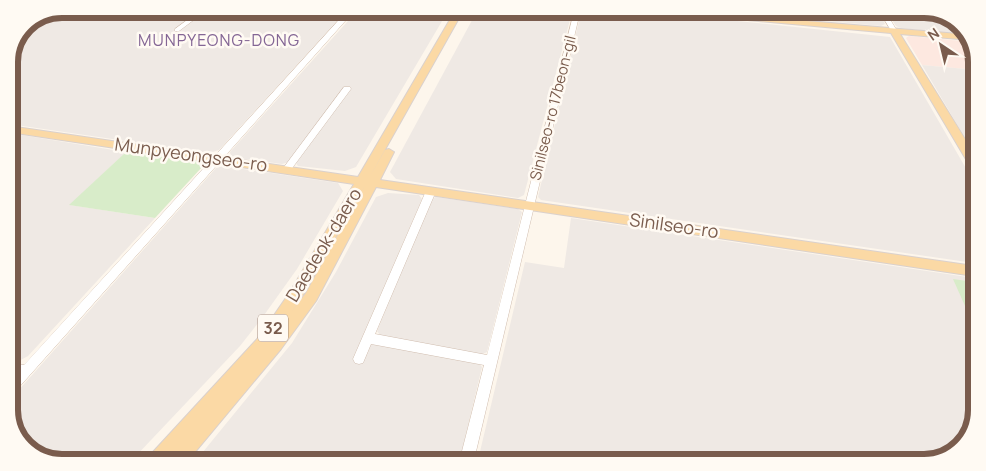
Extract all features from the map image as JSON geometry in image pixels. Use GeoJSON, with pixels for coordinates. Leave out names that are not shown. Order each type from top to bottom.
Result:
{"type":"FeatureCollection","features":[{"type":"Feature","properties":{"kind":"main road","name":"Daedeok-daero"},"geometry":{"type":"LineString","coordinates":[[163,454],[264,341],[295,296],[368,182],[454,18]]}},
{"type":"Feature","properties":{"kind":"main road","name":"Daedeok-daero"},"geometry":{"type":"LineString","coordinates":[[379,161],[462,18]]}},
{"type":"Feature","properties":{"kind":"main road"},"geometry":{"type":"LineString","coordinates":[[756,18],[961,37]]}},
{"type":"Feature","properties":{"kind":"main road"},"geometry":{"type":"LineString","coordinates":[[894,31],[968,153]]}},
{"type":"Feature","properties":{"kind":"main road","name":"Munpyeongseo-ro"},"geometry":{"type":"LineString","coordinates":[[18,130],[368,182]]}},
{"type":"Feature","properties":{"kind":"main road"},"geometry":{"type":"LineString","coordinates":[[336,176],[357,172],[379,161],[387,176],[399,186]]}},
{"type":"Feature","properties":{"kind":"main road"},"geometry":{"type":"LineString","coordinates":[[336,176],[348,186],[357,200],[399,186]]}},
{"type":"Feature","properties":{"kind":"main road","name":"Sinilseo-ro"},"geometry":{"type":"LineString","coordinates":[[368,182],[968,270]]}},
{"type":"Feature","properties":{"kind":"main road","name":"Daedeok-daero"},"geometry":{"type":"LineString","coordinates":[[182,454],[276,344],[311,297],[357,200]]}},
{"type":"Feature","properties":{"kind":"street"},"geometry":{"type":"LineString","coordinates":[[177,30],[193,18]]}},
{"type":"Feature","properties":{"kind":"street"},"geometry":{"type":"LineString","coordinates":[[18,380],[345,18]]}},
{"type":"Feature","properties":{"kind":"street","name":"Sinilseo-ro 17beon-gil"},"geometry":{"type":"LineString","coordinates":[[468,454],[576,18]]}},
{"type":"Feature","properties":{"kind":"street"},"geometry":{"type":"LineString","coordinates":[[886,18],[894,31]]}},
{"type":"Feature","properties":{"kind":"street"},"geometry":{"type":"LineString","coordinates":[[287,169],[347,89]]}},
{"type":"Feature","properties":{"kind":"street"},"geometry":{"type":"LineString","coordinates":[[359,359],[431,191]]}},
{"type":"Feature","properties":{"kind":"street"},"geometry":{"type":"LineString","coordinates":[[368,338],[490,361]]}},
{"type":"Feature","properties":{"kind":"street"},"geometry":{"type":"LineString","coordinates":[[18,370],[26,372]]}},
{"type":"Feature","properties":{"kind":"shaded area"},"geometry":{"type":"Polygon","coordinates":[[[53,18],[190,18],[174,30],[178,31],[195,18],[340,18],[219,150],[209,153],[18,125],[18,58],[22,42],[32,28],[53,18]]]}},
{"type":"Feature","properties":{"kind":"shaded area"},"geometry":{"type":"Polygon","coordinates":[[[351,18],[444,18],[356,167],[345,171],[298,166],[296,163],[350,89],[289,162],[282,164],[231,157],[230,152],[351,18]]]}},
{"type":"Feature","properties":{"kind":"shaded area"},"geometry":{"type":"Polygon","coordinates":[[[473,18],[570,18],[524,195],[518,198],[396,179],[390,172],[473,18]]]}},
{"type":"Feature","properties":{"kind":"shaded area"},"geometry":{"type":"Polygon","coordinates":[[[580,18],[708,18],[890,37],[968,172],[968,262],[541,200],[538,197],[580,18]]]}},
{"type":"Feature","properties":{"kind":"shaded area"},"geometry":{"type":"Polygon","coordinates":[[[794,18],[882,18],[885,24],[881,26],[794,18]]]}},
{"type":"Feature","properties":{"kind":"shaded area"},"geometry":{"type":"Polygon","coordinates":[[[891,18],[936,19],[954,28],[959,34],[901,28],[896,26],[891,18]]]}},
{"type":"Feature","properties":{"kind":"shaded area"},"geometry":{"type":"Polygon","coordinates":[[[909,36],[963,41],[968,58],[968,69],[922,65],[906,38],[909,36]]]}},
{"type":"Feature","properties":{"kind":"shaded area"},"geometry":{"type":"Polygon","coordinates":[[[922,65],[968,69],[968,142],[922,65]]]}},
{"type":"Feature","properties":{"kind":"shaded area"},"geometry":{"type":"Polygon","coordinates":[[[18,134],[126,152],[70,205],[155,218],[28,356],[18,361],[18,134]]]}},
{"type":"Feature","properties":{"kind":"shaded area"},"geometry":{"type":"Polygon","coordinates":[[[223,166],[338,183],[343,191],[297,269],[262,318],[240,346],[138,454],[61,454],[42,449],[32,443],[20,424],[18,391],[216,168],[223,166]]]}},
{"type":"Feature","properties":{"kind":"shaded area"},"geometry":{"type":"Polygon","coordinates":[[[388,193],[419,195],[422,199],[353,359],[363,361],[370,346],[375,343],[479,363],[482,367],[461,454],[201,454],[292,343],[336,272],[376,197],[388,193]]]}},
{"type":"Feature","properties":{"kind":"shaded area"},"geometry":{"type":"Polygon","coordinates":[[[436,197],[518,209],[522,212],[487,352],[480,355],[380,335],[377,331],[431,199],[436,197]]]}},
{"type":"Feature","properties":{"kind":"shaded area"},"geometry":{"type":"Polygon","coordinates":[[[571,218],[968,277],[968,410],[964,429],[958,439],[949,446],[936,452],[925,454],[479,454],[525,262],[564,268],[571,218]]]}},
{"type":"Feature","properties":{"kind":"green space"},"geometry":{"type":"Polygon","coordinates":[[[126,152],[200,162],[202,167],[155,218],[69,205],[126,152]]]}},
{"type":"Feature","properties":{"kind":"green space"},"geometry":{"type":"Polygon","coordinates":[[[953,279],[968,281],[968,313],[953,279]]]}},
{"type":"Feature","properties":{"kind":"district","name":"MUNPYEONG-DONG"},"geometry":{"type":"Point","coordinates":[219,40]}}]}
